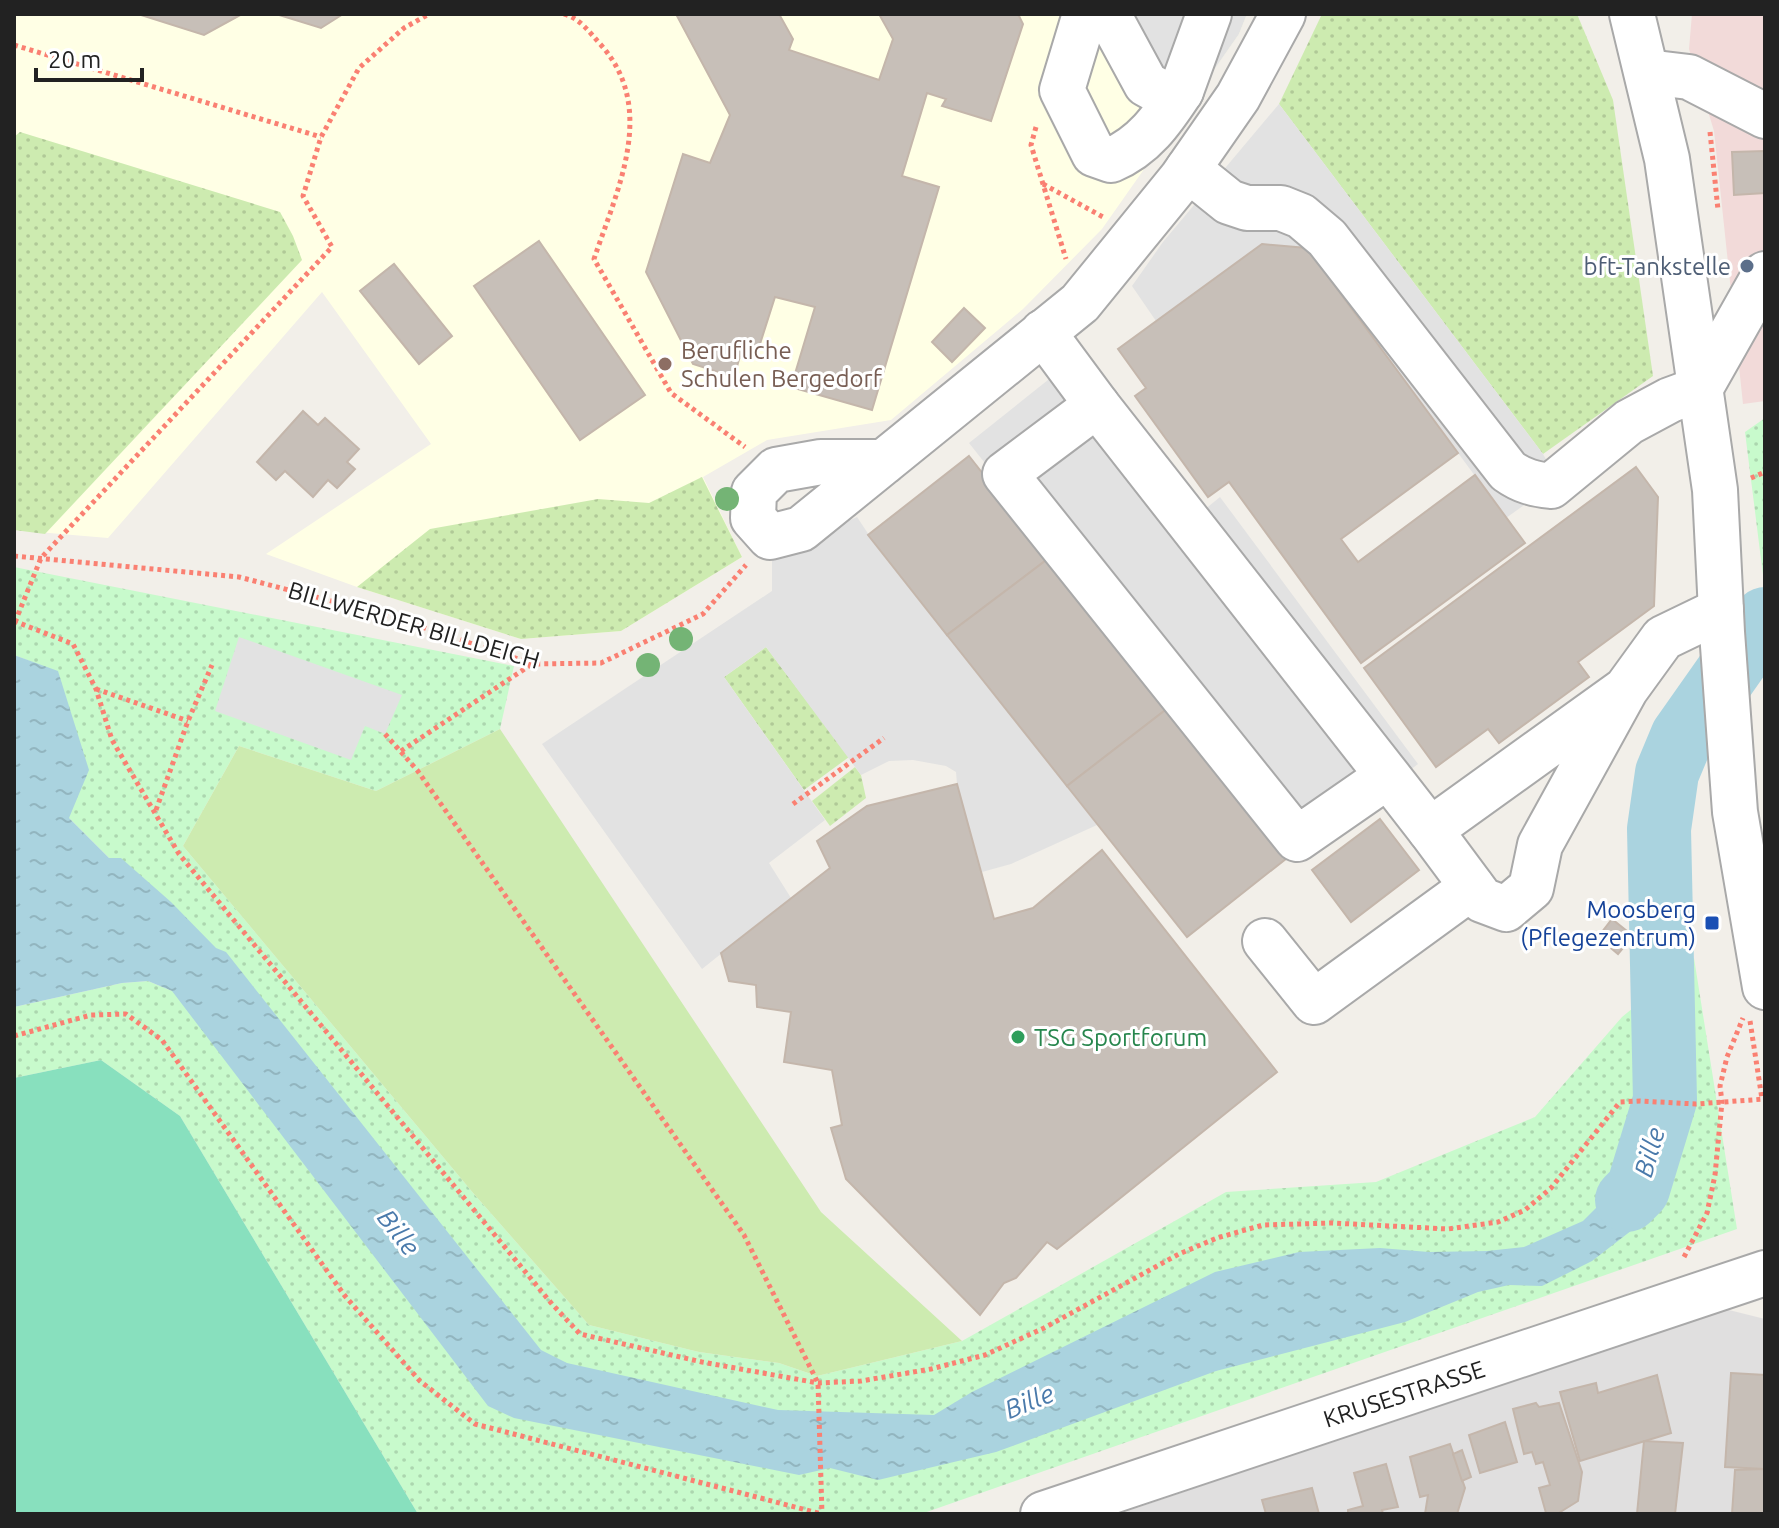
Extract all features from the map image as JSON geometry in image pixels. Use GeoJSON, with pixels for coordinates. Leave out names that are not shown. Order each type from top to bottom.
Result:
{"type":"FeatureCollection","features":[{"type":"Feature","properties":{"kind":"street"},"geometry":{"type":"LineString","coordinates":[[1085,14],[1062,90],[1094,154],[1111,160],[1130,152],[1159,125],[1181,91],[1209,14]]}},
{"type":"Feature","properties":{"kind":"street"},"geometry":{"type":"LineString","coordinates":[[1108,14],[1146,84],[1164,94],[1181,91]]}},
{"type":"Feature","properties":{"kind":"street"},"geometry":{"type":"LineString","coordinates":[[884,462],[821,462],[776,470],[754,492],[753,518],[770,537],[801,529],[884,462],[1043,332],[1080,303],[1188,169],[1238,97],[1283,14]]}},
{"type":"Feature","properties":{"kind":"street"},"geometry":{"type":"LineString","coordinates":[[1632,14],[1667,159],[1715,490],[1735,812],[1756,996]]}},
{"type":"Feature","properties":{"kind":"street"},"geometry":{"type":"LineString","coordinates":[[1647,72],[1689,77],[1765,116]]}},
{"type":"Feature","properties":{"kind":"street"},"geometry":{"type":"LineString","coordinates":[[1188,169],[1229,202],[1247,208],[1281,208],[1301,216],[1327,238],[1508,471],[1521,480],[1551,486],[1629,422],[1670,400],[1700,389],[1765,274]]}},
{"type":"Feature","properties":{"kind":"street"},"geometry":{"type":"LineString","coordinates":[[1043,332],[1482,900],[1506,909],[1531,888],[1540,845],[1626,689],[1663,638],[1721,621]]}},
{"type":"Feature","properties":{"kind":"street"},"geometry":{"type":"LineString","coordinates":[[1097,405],[1005,474],[1297,839],[1388,776]]}},
{"type":"Feature","properties":{"kind":"street"},"geometry":{"type":"LineString","coordinates":[[1430,830],[1626,689]]}},
{"type":"Feature","properties":{"kind":"street"},"geometry":{"type":"LineString","coordinates":[[1265,941],[1314,1002],[1472,887]]}},
{"type":"Feature","properties":{"kind":"street","name":"KRUSESTRASSE"},"geometry":{"type":"LineString","coordinates":[[1043,1514],[1765,1273]]}},
{"type":"Feature","properties":{"kind":"path"},"geometry":{"type":"LineString","coordinates":[[429,14],[404,28],[359,68],[321,137],[303,196],[332,247],[41,558],[15,621],[73,644],[96,689],[112,740],[179,854],[580,1334],[702,1362],[818,1383],[861,1381],[931,1369],[985,1355],[1044,1328],[1179,1254],[1217,1238],[1263,1225],[1333,1223],[1448,1229],[1498,1222],[1525,1210],[1551,1188],[1620,1102],[1696,1104],[1765,1099]]}},
{"type":"Feature","properties":{"kind":"path"},"geometry":{"type":"LineString","coordinates":[[564,14],[576,18],[614,60],[630,101],[630,151],[594,259],[671,393],[776,470]]}},
{"type":"Feature","properties":{"kind":"path"},"geometry":{"type":"LineString","coordinates":[[14,45],[321,137]]}},
{"type":"Feature","properties":{"kind":"path"},"geometry":{"type":"LineString","coordinates":[[1043,184],[1135,235]]}},
{"type":"Feature","properties":{"kind":"path","name":"BILLWERDER BILLDEICH"},"geometry":{"type":"LineString","coordinates":[[14,556],[239,577],[389,616],[533,664],[601,663],[703,614],[770,537]]}},
{"type":"Feature","properties":{"kind":"path"},"geometry":{"type":"LineString","coordinates":[[401,751],[533,664]]}},
{"type":"Feature","properties":{"kind":"path"},"geometry":{"type":"LineString","coordinates":[[156,811],[212,665]]}},
{"type":"Feature","properties":{"kind":"path"},"geometry":{"type":"LineString","coordinates":[[96,689],[188,721]]}},
{"type":"Feature","properties":{"kind":"path"},"geometry":{"type":"LineString","coordinates":[[14,1036],[91,1015],[126,1014],[162,1040],[345,1296],[420,1381],[475,1424],[822,1514],[818,1383],[744,1235],[417,770],[385,734]]}},
{"type":"Feature","properties":{"kind":"path"},"geometry":{"type":"LineString","coordinates":[[793,804],[884,738]]}},
{"type":"Feature","properties":{"kind":"path"},"geometry":{"type":"LineString","coordinates":[[1682,1259],[1707,1213],[1715,1175],[1722,1102],[1720,1086],[1727,1057],[1756,996]]}},
{"type":"Feature","properties":{"kind":"shaded area","name":"Berufliche Schulen Bergedorf"},"geometry":{"type":"Polygon","coordinates":[[[14,14],[1247,14],[1239,34],[1102,229],[1023,309],[891,420],[767,440],[703,477],[742,557],[621,631],[521,639],[357,587],[266,554],[431,444],[322,292],[108,538],[14,530],[14,14]]]}},
{"type":"Feature","properties":{"kind":"shaded area"},"geometry":{"type":"Polygon","coordinates":[[[1086,14],[1247,14],[1239,34],[1181,117],[1086,14]]]}},
{"type":"Feature","properties":{"kind":"shaded area","name":"bft-Tankstelle"},"geometry":{"type":"Polygon","coordinates":[[[1692,14],[1765,14],[1765,401],[1743,404],[1714,131],[1689,49],[1692,14]]]}},
{"type":"Feature","properties":{"kind":"shaded area"},"geometry":{"type":"Polygon","coordinates":[[[1279,104],[1543,454],[1558,481],[1506,518],[1307,248],[1262,244],[1156,321],[1132,286],[1163,242],[1279,104]]]}},
{"type":"Feature","properties":{"kind":"shaded area"},"geometry":{"type":"Polygon","coordinates":[[[1083,352],[1203,511],[1220,497],[1418,764],[1297,856],[969,443],[1083,352]]]}},
{"type":"Feature","properties":{"kind":"shaded area"},"geometry":{"type":"Polygon","coordinates":[[[857,517],[1097,825],[1011,864],[982,872],[956,772],[946,766],[913,760],[889,761],[861,775],[766,647],[724,677],[825,820],[769,863],[791,898],[702,969],[542,744],[772,591],[772,557],[857,517]]]}},
{"type":"Feature","properties":{"kind":"shaded area"},"geometry":{"type":"Polygon","coordinates":[[[239,637],[402,695],[385,734],[365,726],[351,760],[215,711],[239,637]]]}},
{"type":"Feature","properties":{"kind":"shaded area"},"geometry":{"type":"Polygon","coordinates":[[[1721,1308],[1765,1319],[1765,1514],[1119,1514],[1721,1308]]]}},
{"type":"Feature","properties":{"kind":"green space"},"geometry":{"type":"Polygon","coordinates":[[[1322,14],[1577,14],[1613,100],[1653,376],[1543,454],[1279,104],[1322,14]]]}},
{"type":"Feature","properties":{"kind":"green space"},"geometry":{"type":"Polygon","coordinates":[[[20,132],[280,212],[302,260],[45,534],[14,530],[14,137],[20,132]]]}},
{"type":"Feature","properties":{"kind":"green space"},"geometry":{"type":"Polygon","coordinates":[[[1765,418],[1765,591],[1745,432],[1765,418]]]}},
{"type":"Feature","properties":{"kind":"green space"},"geometry":{"type":"Polygon","coordinates":[[[702,477],[742,557],[621,631],[521,639],[357,587],[430,529],[598,499],[649,503],[702,477]]]}},
{"type":"Feature","properties":{"kind":"green space"},"geometry":{"type":"Polygon","coordinates":[[[14,567],[514,666],[500,729],[376,791],[239,746],[183,846],[474,1194],[589,1325],[699,1352],[779,1363],[817,1376],[962,1341],[1226,1192],[1376,1182],[1535,1117],[1622,1017],[1694,958],[1737,1229],[921,1514],[418,1514],[180,1116],[101,1060],[14,1078],[14,1007],[122,983],[148,981],[172,991],[109,858],[69,818],[58,672],[14,655],[14,567]]]}},
{"type":"Feature","properties":{"kind":"green space"},"geometry":{"type":"Polygon","coordinates":[[[766,647],[849,757],[804,790],[724,677],[766,647]]]}},
{"type":"Feature","properties":{"kind":"green space"},"geometry":{"type":"Polygon","coordinates":[[[500,729],[821,1212],[962,1341],[817,1376],[779,1363],[699,1352],[589,1325],[474,1194],[183,846],[239,746],[376,791],[500,729]]]}},
{"type":"Feature","properties":{"kind":"green space"},"geometry":{"type":"Polygon","coordinates":[[[855,767],[861,775],[866,798],[830,826],[812,801],[855,767]]]}},
{"type":"Feature","properties":{"kind":"green space"},"geometry":{"type":"Polygon","coordinates":[[[101,1060],[180,1116],[418,1514],[14,1514],[14,1078],[101,1060]]]}},
{"type":"Feature","properties":{"kind":"water"},"geometry":{"type":"Polygon","coordinates":[[[14,655],[58,671],[89,770],[69,818],[109,858],[121,858],[171,902],[216,948],[226,952],[541,1350],[567,1363],[778,1410],[934,1415],[972,1392],[1215,1272],[1299,1252],[1380,1248],[1429,1252],[1487,1251],[1524,1247],[1583,1221],[1615,1189],[1645,1111],[1679,1128],[1667,1173],[1636,1227],[1592,1261],[1542,1286],[1509,1285],[1478,1292],[1405,1322],[1216,1371],[996,1452],[878,1480],[830,1468],[799,1475],[514,1418],[488,1406],[172,991],[148,981],[122,983],[14,1007],[14,655]]]}},
{"type":"Feature","properties":{"kind":"building"},"geometry":{"type":"Polygon","coordinates":[[[138,14],[242,14],[204,35],[138,14]]]}},
{"type":"Feature","properties":{"kind":"building"},"geometry":{"type":"Polygon","coordinates":[[[276,14],[343,14],[321,28],[276,14]]]}},
{"type":"Feature","properties":{"kind":"building"},"geometry":{"type":"Polygon","coordinates":[[[676,14],[779,14],[793,39],[789,50],[879,80],[893,39],[879,14],[1018,14],[1023,24],[991,121],[942,106],[946,99],[927,93],[902,176],[939,187],[872,410],[791,387],[815,307],[775,297],[759,347],[744,342],[734,377],[693,364],[646,272],[683,154],[710,163],[730,115],[676,14]]]}},
{"type":"Feature","properties":{"kind":"building"},"geometry":{"type":"Polygon","coordinates":[[[1765,151],[1765,193],[1734,195],[1732,152],[1765,151]]]}},
{"type":"Feature","properties":{"kind":"building"},"geometry":{"type":"Polygon","coordinates":[[[539,241],[645,395],[580,440],[474,286],[539,241]]]}},
{"type":"Feature","properties":{"kind":"building"},"geometry":{"type":"Polygon","coordinates":[[[1262,244],[1307,248],[1458,453],[1341,539],[1358,562],[1475,475],[1525,543],[1361,663],[1229,482],[1208,497],[1135,396],[1146,388],[1118,349],[1262,244]]]}},
{"type":"Feature","properties":{"kind":"building"},"geometry":{"type":"Polygon","coordinates":[[[394,264],[452,336],[419,364],[360,291],[394,264]]]}},
{"type":"Feature","properties":{"kind":"building"},"geometry":{"type":"Polygon","coordinates":[[[964,308],[985,328],[952,362],[932,342],[964,308]]]}},
{"type":"Feature","properties":{"kind":"building"},"geometry":{"type":"Polygon","coordinates":[[[303,411],[318,425],[325,418],[359,449],[347,462],[355,469],[337,488],[328,480],[313,497],[285,471],[276,480],[257,462],[303,411]]]}},
{"type":"Feature","properties":{"kind":"building"},"geometry":{"type":"Polygon","coordinates":[[[969,456],[1049,558],[947,635],[868,535],[969,456]]]}},
{"type":"Feature","properties":{"kind":"building"},"geometry":{"type":"Polygon","coordinates":[[[1636,467],[1658,497],[1654,606],[1578,662],[1589,677],[1499,743],[1488,729],[1436,767],[1364,668],[1636,467]]]}},
{"type":"Feature","properties":{"kind":"building"},"geometry":{"type":"Polygon","coordinates":[[[1049,558],[1168,708],[1067,786],[947,635],[1049,558]]]}},
{"type":"Feature","properties":{"kind":"building"},"geometry":{"type":"Polygon","coordinates":[[[1168,708],[1287,858],[1187,937],[1067,786],[1168,708]]]}},
{"type":"Feature","properties":{"kind":"building","name":"TSG Sportforum"},"geometry":{"type":"Polygon","coordinates":[[[957,784],[994,919],[1033,908],[1102,850],[1277,1072],[1057,1249],[1047,1242],[1016,1278],[1004,1283],[980,1315],[846,1179],[831,1128],[842,1125],[832,1070],[784,1062],[791,1012],[757,1007],[756,985],[729,981],[721,953],[830,868],[817,841],[867,806],[957,784]]]}},
{"type":"Feature","properties":{"kind":"building"},"geometry":{"type":"Polygon","coordinates":[[[1380,819],[1419,870],[1351,922],[1312,870],[1380,819]]]}},
{"type":"Feature","properties":{"kind":"building"},"geometry":{"type":"Polygon","coordinates":[[[1612,919],[1633,936],[1618,954],[1598,937],[1612,919]]]}},
{"type":"Feature","properties":{"kind":"building"},"geometry":{"type":"Polygon","coordinates":[[[1731,1373],[1765,1375],[1765,1469],[1725,1467],[1731,1373]]]}},
{"type":"Feature","properties":{"kind":"building"},"geometry":{"type":"Polygon","coordinates":[[[1657,1375],[1671,1433],[1580,1461],[1560,1392],[1596,1383],[1598,1393],[1657,1375]]]}},
{"type":"Feature","properties":{"kind":"building"},"geometry":{"type":"Polygon","coordinates":[[[1536,1403],[1539,1407],[1559,1403],[1582,1472],[1578,1501],[1557,1514],[1543,1514],[1546,1513],[1539,1488],[1550,1485],[1543,1462],[1536,1464],[1532,1452],[1524,1454],[1513,1409],[1536,1403]]]}},
{"type":"Feature","properties":{"kind":"building"},"geometry":{"type":"Polygon","coordinates":[[[1505,1422],[1517,1462],[1480,1473],[1469,1435],[1505,1422]]]}},
{"type":"Feature","properties":{"kind":"building"},"geometry":{"type":"Polygon","coordinates":[[[1644,1441],[1683,1443],[1675,1514],[1637,1514],[1644,1441]]]}},
{"type":"Feature","properties":{"kind":"building"},"geometry":{"type":"Polygon","coordinates":[[[1450,1444],[1465,1488],[1457,1514],[1425,1514],[1428,1495],[1420,1497],[1410,1457],[1450,1444]]]}},
{"type":"Feature","properties":{"kind":"building"},"geometry":{"type":"Polygon","coordinates":[[[1462,1450],[1471,1477],[1462,1481],[1453,1454],[1462,1450]]]}},
{"type":"Feature","properties":{"kind":"building"},"geometry":{"type":"Polygon","coordinates":[[[1386,1464],[1398,1507],[1382,1510],[1383,1514],[1348,1514],[1348,1510],[1363,1506],[1354,1473],[1386,1464]]]}},
{"type":"Feature","properties":{"kind":"building"},"geometry":{"type":"Polygon","coordinates":[[[1765,1469],[1765,1514],[1732,1514],[1735,1470],[1765,1469]]]}},
{"type":"Feature","properties":{"kind":"building"},"geometry":{"type":"Polygon","coordinates":[[[1312,1488],[1319,1514],[1266,1514],[1262,1500],[1312,1488]]]}},
{"type":"Feature","properties":{"kind":"waterway","name":"Bille"},"geometry":{"type":"LineString","coordinates":[[1627,1200],[1638,1189],[1665,1100],[1659,829],[1667,773],[1682,737],[1765,619]]}},
{"type":"Feature","properties":{"kind":"place","name":"bft-Tankstelle"},"geometry":{"type":"Point","coordinates":[1747,266]}},
{"type":"Feature","properties":{"kind":"place","name":"Berufliche Schulen Bergedorf"},"geometry":{"type":"Point","coordinates":[665,364]}},
{"type":"Feature","properties":{"kind":"place","name":"Moosberg (Pflegezentrum)"},"geometry":{"type":"Point","coordinates":[1712,923]}},
{"type":"Feature","properties":{"kind":"place","name":"TSG Sportforum"},"geometry":{"type":"Point","coordinates":[1018,1037]}}]}
